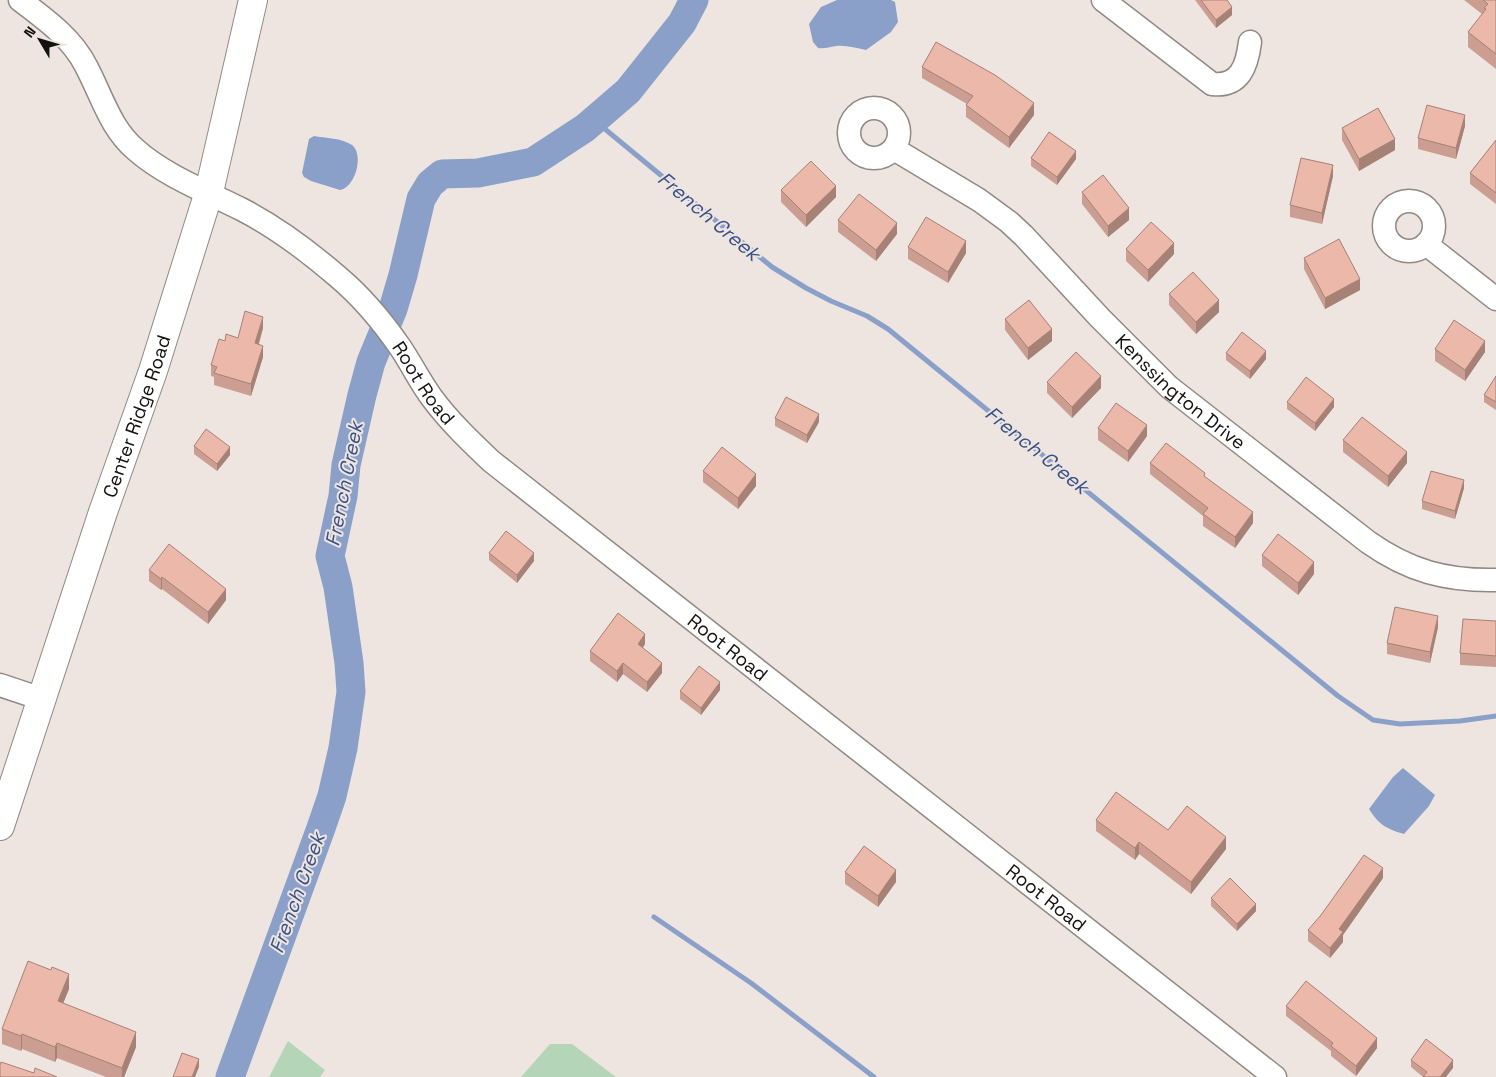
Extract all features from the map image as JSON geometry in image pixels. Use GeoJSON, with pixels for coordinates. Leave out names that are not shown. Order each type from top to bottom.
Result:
{"type":"FeatureCollection","features":[{"type":"Feature","properties":{"kind":"main road","name":"Center Ridge Road"},"geometry":{"type":"LineString","coordinates":[[0,826],[102,512],[153,371],[209,192],[253,0]]}},
{"type":"Feature","properties":{"kind":"street","name":"Root Road"},"geometry":{"type":"LineString","coordinates":[[20,0],[71,43],[86,65],[107,113],[120,134],[136,150],[176,177],[209,192],[270,226],[294,242],[339,278],[377,317],[443,412],[466,438],[491,461],[1275,1077]]}},
{"type":"Feature","properties":{"kind":"street"},"geometry":{"type":"LineString","coordinates":[[1103,0],[1212,84],[1222,85],[1242,72],[1246,64],[1250,42]]}},
{"type":"Feature","properties":{"kind":"street","name":"Kenssington Drive"},"geometry":{"type":"LineString","coordinates":[[894,149],[979,200],[1009,222],[1100,318],[1169,387],[1368,542],[1394,559],[1423,572],[1470,580],[1496,580]]}},
{"type":"Feature","properties":{"kind":"street"},"geometry":{"type":"LineString","coordinates":[[1426,244],[1496,299]]}},
{"type":"Feature","properties":{"kind":"street"},"geometry":{"type":"LineString","coordinates":[[0,686],[42,699]]}},
{"type":"Feature","properties":{"kind":"green space"},"geometry":{"type":"Polygon","coordinates":[[[288,1041],[325,1070],[320,1077],[269,1077],[288,1041]]]}},
{"type":"Feature","properties":{"kind":"green space"},"geometry":{"type":"Polygon","coordinates":[[[550,1044],[572,1044],[616,1077],[521,1077],[550,1044]]]}},
{"type":"Feature","properties":{"kind":"water"},"geometry":{"type":"Polygon","coordinates":[[[837,0],[891,0],[895,2],[898,22],[891,32],[866,50],[844,46],[818,48],[813,42],[809,24],[821,7],[837,0]]]}},
{"type":"Feature","properties":{"kind":"water"},"geometry":{"type":"Polygon","coordinates":[[[314,136],[343,141],[356,149],[358,162],[356,170],[354,177],[346,188],[340,190],[304,177],[302,173],[309,139],[314,136]]]}},
{"type":"Feature","properties":{"kind":"water"},"geometry":{"type":"Polygon","coordinates":[[[1403,768],[1435,795],[1429,806],[1404,834],[1384,826],[1369,809],[1393,777],[1403,768]]]}},
{"type":"Feature","properties":{"kind":"building"},"geometry":{"type":"Polygon","coordinates":[[[1201,0],[1227,0],[1232,7],[1216,20],[1201,0]]]}},
{"type":"Feature","properties":{"kind":"building"},"geometry":{"type":"Polygon","coordinates":[[[1483,0],[1496,0],[1496,54],[1468,32],[1486,9],[1484,8],[1488,4],[1483,0]]]}},
{"type":"Feature","properties":{"kind":"building"},"geometry":{"type":"Polygon","coordinates":[[[936,42],[995,75],[1034,103],[1009,137],[966,105],[973,96],[922,67],[936,42]]]}},
{"type":"Feature","properties":{"kind":"building"},"geometry":{"type":"Polygon","coordinates":[[[1427,105],[1465,115],[1456,148],[1418,138],[1427,105]]]}},
{"type":"Feature","properties":{"kind":"building"},"geometry":{"type":"Polygon","coordinates":[[[1378,108],[1395,139],[1359,159],[1342,128],[1378,108]]]}},
{"type":"Feature","properties":{"kind":"building"},"geometry":{"type":"Polygon","coordinates":[[[1049,132],[1076,151],[1057,177],[1031,158],[1049,132]]]}},
{"type":"Feature","properties":{"kind":"building"},"geometry":{"type":"Polygon","coordinates":[[[1496,140],[1496,193],[1470,173],[1496,140]]]}},
{"type":"Feature","properties":{"kind":"building"},"geometry":{"type":"Polygon","coordinates":[[[1301,158],[1333,165],[1322,213],[1290,205],[1301,158]]]}},
{"type":"Feature","properties":{"kind":"building"},"geometry":{"type":"Polygon","coordinates":[[[811,161],[836,186],[806,215],[781,190],[811,161]]]}},
{"type":"Feature","properties":{"kind":"building"},"geometry":{"type":"Polygon","coordinates":[[[1103,175],[1129,208],[1108,226],[1082,192],[1103,175]]]}},
{"type":"Feature","properties":{"kind":"building"},"geometry":{"type":"Polygon","coordinates":[[[859,194],[897,223],[876,250],[838,220],[859,194]]]}},
{"type":"Feature","properties":{"kind":"building"},"geometry":{"type":"Polygon","coordinates":[[[926,217],[966,241],[948,272],[908,247],[926,217]]]}},
{"type":"Feature","properties":{"kind":"building"},"geometry":{"type":"Polygon","coordinates":[[[1151,222],[1174,243],[1148,270],[1126,249],[1151,222]]]}},
{"type":"Feature","properties":{"kind":"building"},"geometry":{"type":"Polygon","coordinates":[[[1339,239],[1360,279],[1325,298],[1304,258],[1339,239]]]}},
{"type":"Feature","properties":{"kind":"building"},"geometry":{"type":"Polygon","coordinates":[[[1193,272],[1219,300],[1196,322],[1169,294],[1193,272]]]}},
{"type":"Feature","properties":{"kind":"building"},"geometry":{"type":"Polygon","coordinates":[[[1029,300],[1052,329],[1028,348],[1005,319],[1029,300]]]}},
{"type":"Feature","properties":{"kind":"building"},"geometry":{"type":"Polygon","coordinates":[[[245,311],[263,317],[255,343],[263,346],[251,384],[214,373],[217,367],[211,365],[219,339],[225,341],[226,334],[238,338],[245,311]]]}},
{"type":"Feature","properties":{"kind":"building"},"geometry":{"type":"Polygon","coordinates":[[[1454,320],[1485,341],[1465,370],[1435,349],[1454,320]]]}},
{"type":"Feature","properties":{"kind":"building"},"geometry":{"type":"Polygon","coordinates":[[[1242,332],[1266,351],[1250,371],[1226,353],[1242,332]]]}},
{"type":"Feature","properties":{"kind":"building"},"geometry":{"type":"Polygon","coordinates":[[[1076,352],[1101,376],[1072,407],[1047,382],[1076,352]]]}},
{"type":"Feature","properties":{"kind":"building"},"geometry":{"type":"Polygon","coordinates":[[[1496,376],[1496,402],[1484,395],[1496,376]]]}},
{"type":"Feature","properties":{"kind":"building"},"geometry":{"type":"Polygon","coordinates":[[[1306,377],[1334,399],[1315,423],[1287,402],[1306,377]]]}},
{"type":"Feature","properties":{"kind":"building"},"geometry":{"type":"Polygon","coordinates":[[[786,397],[819,414],[807,435],[775,418],[786,397]]]}},
{"type":"Feature","properties":{"kind":"building"},"geometry":{"type":"Polygon","coordinates":[[[1116,403],[1147,425],[1128,451],[1098,428],[1116,403]]]}},
{"type":"Feature","properties":{"kind":"building"},"geometry":{"type":"Polygon","coordinates":[[[1362,417],[1407,452],[1388,476],[1343,440],[1362,417]]]}},
{"type":"Feature","properties":{"kind":"building"},"geometry":{"type":"Polygon","coordinates":[[[206,429],[230,447],[217,464],[194,446],[206,429]]]}},
{"type":"Feature","properties":{"kind":"building"},"geometry":{"type":"Polygon","coordinates":[[[1166,443],[1205,473],[1204,476],[1253,512],[1235,537],[1203,514],[1208,508],[1150,463],[1166,443]]]}},
{"type":"Feature","properties":{"kind":"building"},"geometry":{"type":"Polygon","coordinates":[[[722,447],[756,474],[738,498],[703,471],[722,447]]]}},
{"type":"Feature","properties":{"kind":"building"},"geometry":{"type":"Polygon","coordinates":[[[1431,471],[1464,480],[1455,511],[1422,501],[1431,471]]]}},
{"type":"Feature","properties":{"kind":"building"},"geometry":{"type":"Polygon","coordinates":[[[506,531],[534,553],[517,575],[489,553],[506,531]]]}},
{"type":"Feature","properties":{"kind":"building"},"geometry":{"type":"Polygon","coordinates":[[[1278,534],[1314,562],[1298,583],[1262,555],[1278,534]]]}},
{"type":"Feature","properties":{"kind":"building"},"geometry":{"type":"Polygon","coordinates":[[[169,544],[226,589],[208,612],[162,577],[161,579],[149,570],[169,544]]]}},
{"type":"Feature","properties":{"kind":"building"},"geometry":{"type":"Polygon","coordinates":[[[1395,607],[1438,616],[1430,652],[1387,643],[1395,607]]]}},
{"type":"Feature","properties":{"kind":"building"},"geometry":{"type":"Polygon","coordinates":[[[618,613],[645,634],[638,644],[662,663],[647,682],[623,663],[617,671],[590,651],[618,613]]]}},
{"type":"Feature","properties":{"kind":"building"},"geometry":{"type":"Polygon","coordinates":[[[1463,619],[1496,621],[1496,656],[1460,653],[1463,619]]]}},
{"type":"Feature","properties":{"kind":"building"},"geometry":{"type":"Polygon","coordinates":[[[699,666],[720,682],[701,708],[680,691],[699,666]]]}},
{"type":"Feature","properties":{"kind":"building"},"geometry":{"type":"Polygon","coordinates":[[[1116,792],[1168,830],[1187,806],[1226,837],[1191,882],[1139,842],[1135,848],[1096,820],[1116,792]]]}},
{"type":"Feature","properties":{"kind":"building"},"geometry":{"type":"Polygon","coordinates":[[[864,846],[896,870],[878,896],[845,872],[864,846]]]}},
{"type":"Feature","properties":{"kind":"building"},"geometry":{"type":"Polygon","coordinates":[[[1364,855],[1383,868],[1339,929],[1343,932],[1330,948],[1308,930],[1364,855]]]}},
{"type":"Feature","properties":{"kind":"building"},"geometry":{"type":"Polygon","coordinates":[[[1230,878],[1256,904],[1237,924],[1211,898],[1230,878]]]}},
{"type":"Feature","properties":{"kind":"building"},"geometry":{"type":"Polygon","coordinates":[[[28,961],[51,970],[52,967],[69,974],[58,1001],[136,1032],[122,1068],[57,1043],[55,1047],[22,1034],[21,1036],[2,1029],[28,961]]]}},
{"type":"Feature","properties":{"kind":"building"},"geometry":{"type":"Polygon","coordinates":[[[1306,981],[1377,1038],[1356,1066],[1331,1046],[1333,1043],[1286,1006],[1306,981]]]}},
{"type":"Feature","properties":{"kind":"building"},"geometry":{"type":"Polygon","coordinates":[[[1426,1039],[1453,1060],[1440,1077],[1423,1077],[1427,1072],[1411,1060],[1426,1039]]]}},
{"type":"Feature","properties":{"kind":"building"},"geometry":{"type":"Polygon","coordinates":[[[182,1053],[199,1059],[192,1077],[173,1077],[182,1053]]]}},
{"type":"Feature","properties":{"kind":"building"},"geometry":{"type":"Polygon","coordinates":[[[1,1062],[34,1073],[35,1068],[57,1077],[0,1077],[1,1062]]]}},
{"type":"Feature","properties":{"kind":"waterway","name":"French Creek"},"geometry":{"type":"LineString","coordinates":[[230,1077],[332,796],[343,748],[351,692],[349,663],[338,587],[330,556],[343,496],[346,465],[362,395],[371,362],[393,309],[421,199],[430,184],[442,174],[478,173],[533,162],[585,128],[628,91],[682,23],[694,0]]}},
{"type":"Feature","properties":{"kind":"waterway","name":"French Creek"},"geometry":{"type":"LineString","coordinates":[[594,120],[772,267],[806,288],[867,316],[888,329],[1338,696],[1373,720],[1400,724],[1460,721],[1496,716]]}},
{"type":"Feature","properties":{"kind":"waterway"},"geometry":{"type":"LineString","coordinates":[[654,917],[751,983],[874,1077]]}}]}
